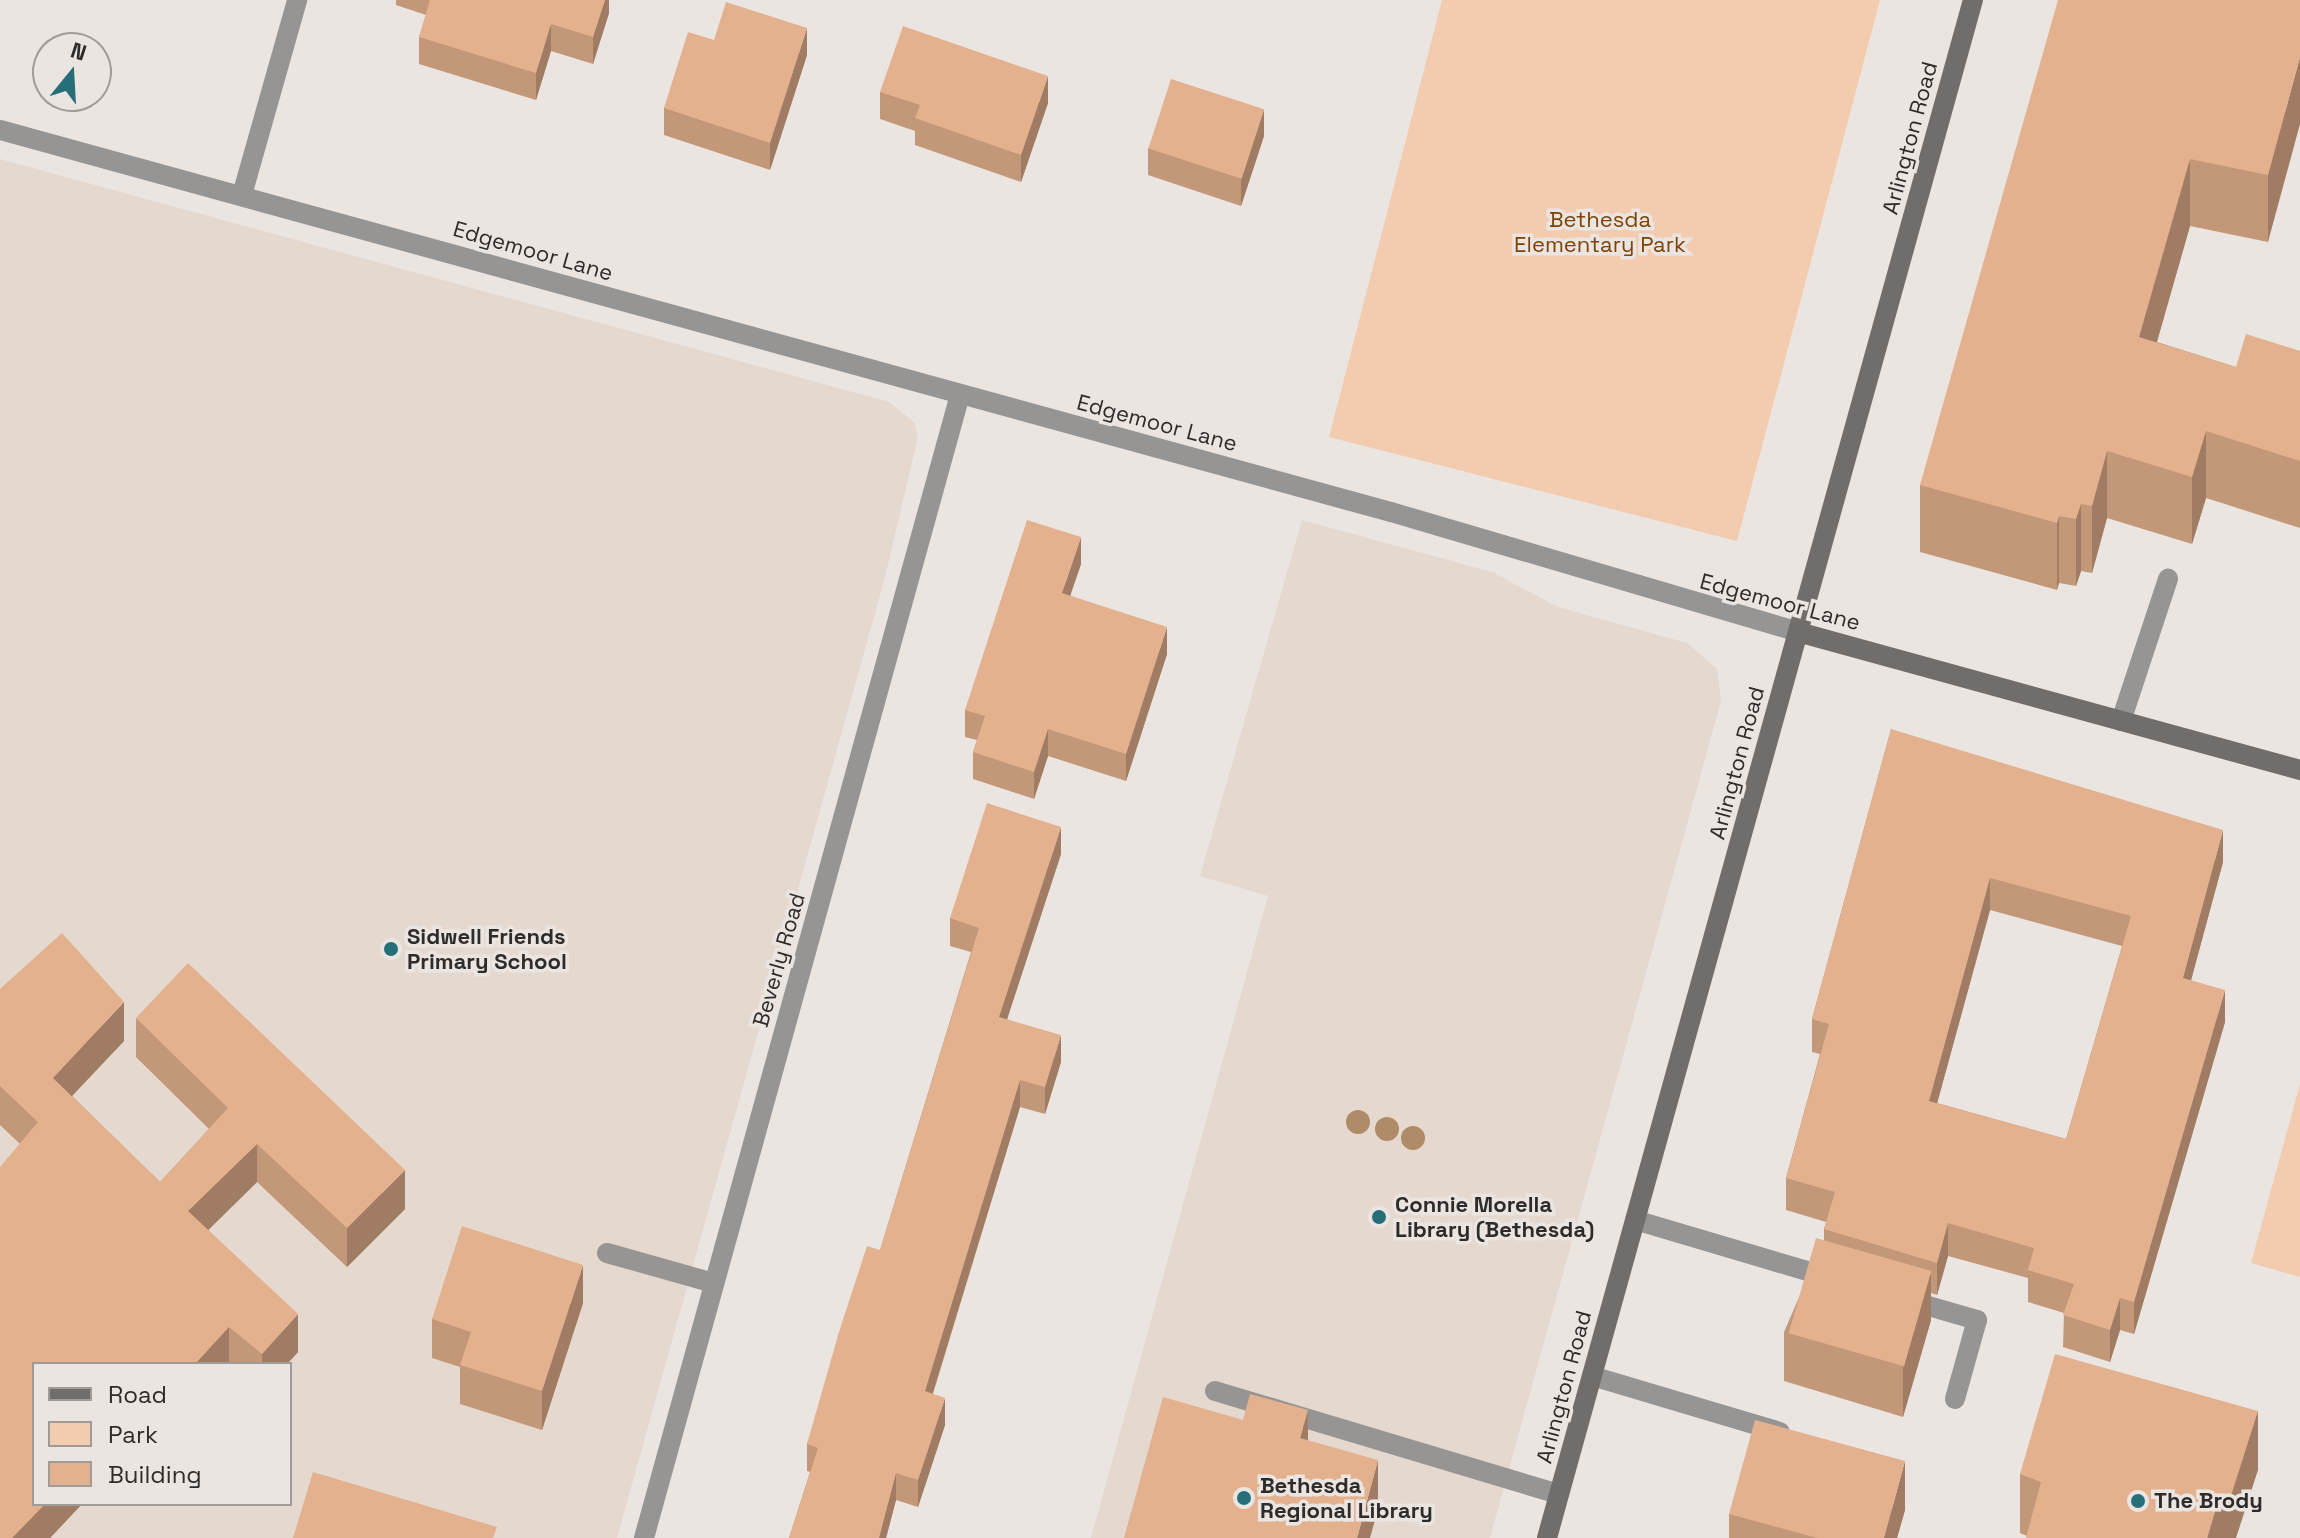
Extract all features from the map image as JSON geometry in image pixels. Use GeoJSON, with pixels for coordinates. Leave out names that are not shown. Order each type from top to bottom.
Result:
{"type":"FeatureCollection","features":[{"type":"Feature","properties":{"kind":"main road","name":"Arlington Road"},"geometry":{"type":"LineString","coordinates":[[1547,1538],[1973,0]]}},
{"type":"Feature","properties":{"kind":"main road","name":"Edgemoor Lane"},"geometry":{"type":"LineString","coordinates":[[1798,632],[2300,770]]}},
{"type":"Feature","properties":{"kind":"street"},"geometry":{"type":"LineString","coordinates":[[242,195],[297,0]]}},
{"type":"Feature","properties":{"kind":"street","name":"Edgemoor Lane"},"geometry":{"type":"LineString","coordinates":[[0,130],[960,395],[1798,632]]}},
{"type":"Feature","properties":{"kind":"street","name":"Beverly Road"},"geometry":{"type":"LineString","coordinates":[[644,1538],[960,395]]}},
{"type":"Feature","properties":{"kind":"street"},"geometry":{"type":"LineString","coordinates":[[2121,721],[2168,579]]}},
{"type":"Feature","properties":{"kind":"street"},"geometry":{"type":"LineString","coordinates":[[1635,1220],[1858,1286]]}},
{"type":"Feature","properties":{"kind":"street"},"geometry":{"type":"LineString","coordinates":[[607,1253],[714,1283]]}},
{"type":"Feature","properties":{"kind":"street"},"geometry":{"type":"LineString","coordinates":[[1888,1294],[1977,1320],[1955,1399]]}},
{"type":"Feature","properties":{"kind":"street"},"geometry":{"type":"LineString","coordinates":[[1592,1376],[1809,1441]]}},
{"type":"Feature","properties":{"kind":"street"},"geometry":{"type":"LineString","coordinates":[[1215,1391],[1559,1494]]}},
{"type":"Feature","properties":{"kind":"shaded area","name":"Sidwell Friends Primary School"},"geometry":{"type":"Polygon","coordinates":[[[0,159],[889,402],[914,422],[918,437],[884,581],[617,1538],[0,1538],[0,159]]]}},
{"type":"Feature","properties":{"kind":"shaded area","name":"Connie Morella Library (Bethesda)"},"geometry":{"type":"Polygon","coordinates":[[[1302,520],[1492,572],[1558,607],[1687,643],[1717,669],[1721,701],[1490,1538],[1091,1538],[1268,896],[1200,876],[1302,520]]]}},
{"type":"Feature","properties":{"kind":"green space","name":"Bethesda Elementary Park"},"geometry":{"type":"Polygon","coordinates":[[[1442,0],[1880,0],[1737,541],[1329,437],[1442,0]]]}},
{"type":"Feature","properties":{"kind":"green space"},"geometry":{"type":"Polygon","coordinates":[[[2300,1084],[2300,1277],[2251,1263],[2300,1084]]]}},
{"type":"Feature","properties":{"kind":"building"},"geometry":{"type":"Polygon","coordinates":[[[430,0],[605,0],[593,37],[551,24],[536,73],[419,37],[430,0]]]}},
{"type":"Feature","properties":{"kind":"building"},"geometry":{"type":"Polygon","coordinates":[[[2058,0],[2300,0],[2300,57],[2268,175],[2190,159],[2139,337],[2236,367],[2246,334],[2300,351],[2300,461],[2206,431],[2192,477],[2107,451],[2092,506],[2081,504],[2076,519],[2059,516],[2057,523],[1920,485],[2058,0]]]}},
{"type":"Feature","properties":{"kind":"building"},"geometry":{"type":"Polygon","coordinates":[[[726,2],[807,28],[770,143],[664,108],[688,32],[714,40],[726,2]]]}},
{"type":"Feature","properties":{"kind":"building"},"geometry":{"type":"Polygon","coordinates":[[[903,26],[1048,76],[1021,155],[915,118],[920,105],[880,92],[903,26]]]}},
{"type":"Feature","properties":{"kind":"building"},"geometry":{"type":"Polygon","coordinates":[[[1171,79],[1264,109],[1242,179],[1148,148],[1171,79]]]}},
{"type":"Feature","properties":{"kind":"building"},"geometry":{"type":"Polygon","coordinates":[[[1027,520],[1081,537],[1062,593],[1167,627],[1126,754],[1048,729],[1034,772],[973,752],[985,716],[965,710],[1027,520]]]}},
{"type":"Feature","properties":{"kind":"building"},"geometry":{"type":"Polygon","coordinates":[[[1891,729],[2223,830],[2183,978],[2225,990],[2134,1302],[2120,1298],[2110,1330],[2063,1315],[2074,1284],[2028,1270],[2034,1248],[1948,1223],[1937,1263],[1824,1229],[1835,1192],[1786,1178],[1829,1024],[1812,1019],[1891,729]],[[1990,878],[1929,1101],[2066,1139],[2131,916],[1990,878]]]}},
{"type":"Feature","properties":{"kind":"building"},"geometry":{"type":"Polygon","coordinates":[[[987,803],[1061,827],[999,1017],[1061,1035],[1045,1087],[1020,1080],[925,1391],[945,1398],[918,1480],[896,1473],[879,1538],[789,1538],[818,1448],[807,1444],[839,1332],[867,1246],[880,1250],[979,928],[950,918],[987,803]]]}},
{"type":"Feature","properties":{"kind":"building"},"geometry":{"type":"Polygon","coordinates":[[[62,933],[124,1002],[53,1078],[160,1182],[228,1108],[136,1018],[188,963],[405,1170],[347,1228],[257,1144],[188,1211],[298,1314],[262,1354],[229,1327],[197,1362],[32,1362],[32,1506],[43,1506],[12,1538],[0,1538],[0,1167],[38,1122],[0,1086],[0,989],[62,933]]]}},
{"type":"Feature","properties":{"kind":"building"},"geometry":{"type":"Polygon","coordinates":[[[462,1226],[583,1265],[542,1391],[460,1365],[471,1332],[432,1319],[462,1226]]]}},
{"type":"Feature","properties":{"kind":"building"},"geometry":{"type":"Polygon","coordinates":[[[1816,1238],[1931,1271],[1904,1366],[1789,1333],[1816,1238]]]}},
{"type":"Feature","properties":{"kind":"building"},"geometry":{"type":"Polygon","coordinates":[[[2055,1354],[2258,1411],[2230,1499],[2217,1504],[2207,1538],[2026,1538],[2041,1482],[2020,1474],[2055,1354]]]}},
{"type":"Feature","properties":{"kind":"building"},"geometry":{"type":"Polygon","coordinates":[[[1250,1394],[1308,1410],[1300,1438],[1378,1460],[1357,1538],[1124,1538],[1163,1397],[1243,1420],[1250,1394]]]}},
{"type":"Feature","properties":{"kind":"building"},"geometry":{"type":"Polygon","coordinates":[[[1755,1420],[1905,1461],[1884,1538],[1817,1538],[1729,1514],[1755,1420]]]}},
{"type":"Feature","properties":{"kind":"building"},"geometry":{"type":"Polygon","coordinates":[[[313,1472],[497,1527],[493,1538],[293,1538],[313,1472]]]}},
{"type":"Feature","properties":{"kind":"place","name":"Sidwell Friends Primary School"},"geometry":{"type":"Point","coordinates":[391,949]}},
{"type":"Feature","properties":{"kind":"place","name":"Connie Morella Library (Bethesda)"},"geometry":{"type":"Point","coordinates":[1379,1217]}},
{"type":"Feature","properties":{"kind":"place","name":"Bethesda Regional Library"},"geometry":{"type":"Point","coordinates":[1244,1498]}},
{"type":"Feature","properties":{"kind":"place","name":"The Brody"},"geometry":{"type":"Point","coordinates":[2138,1501]}}]}
